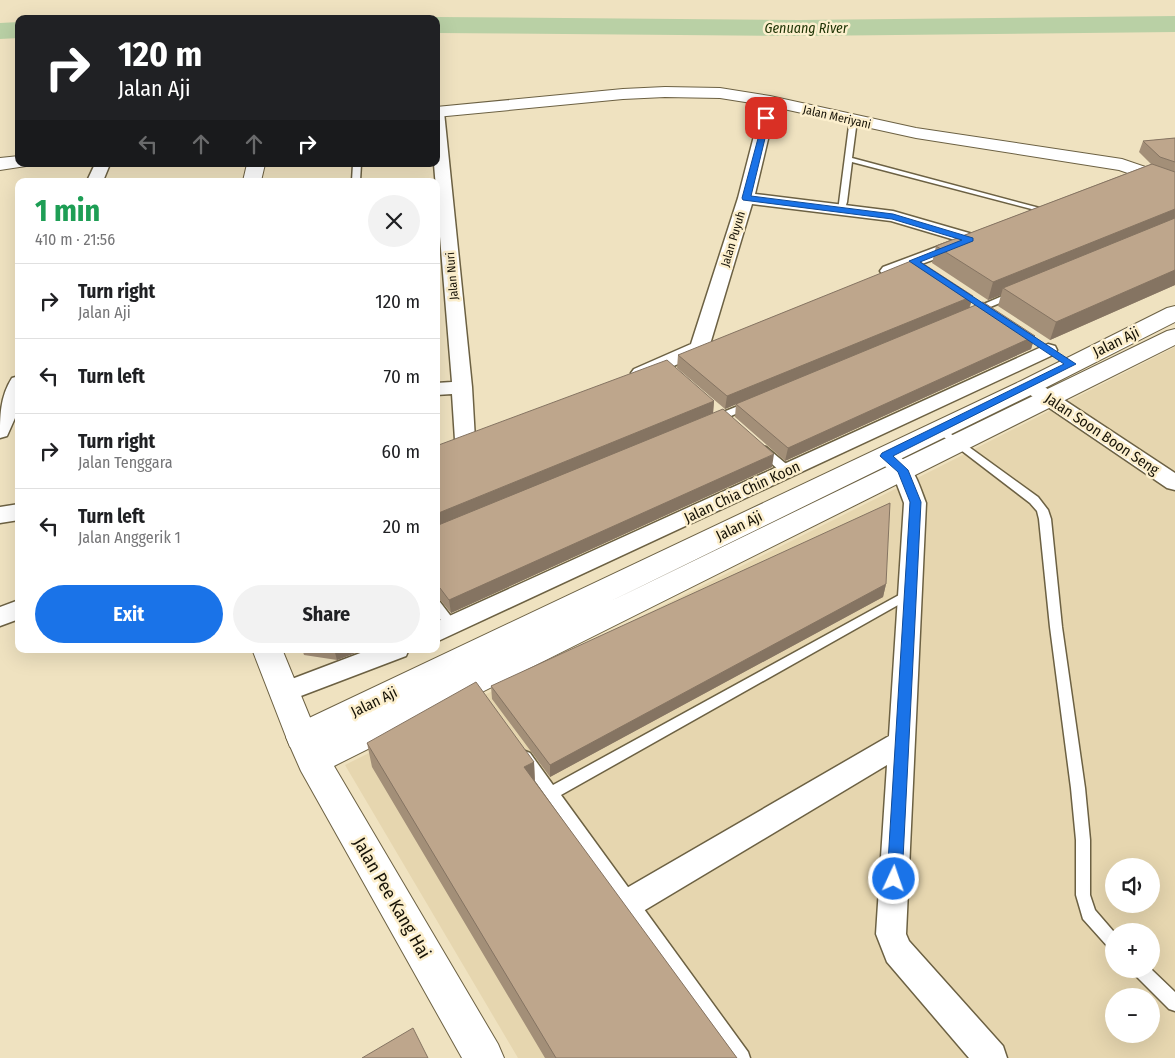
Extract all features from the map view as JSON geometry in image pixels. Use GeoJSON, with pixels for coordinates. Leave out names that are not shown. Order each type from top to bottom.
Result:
{"type":"FeatureCollection","features":[{"type":"Feature","properties":{"kind":"main road","name":"Jalan Meriyani"},"geometry":{"type":"LineString","coordinates":[[440,112],[665,92],[720,93],[770,101],[960,141],[1122,165],[1175,183]]}},
{"type":"Feature","properties":{"kind":"main road"},"geometry":{"type":"LineString","coordinates":[[0,164],[15,162]]}},
{"type":"Feature","properties":{"kind":"main road","name":"Jalan Aji"},"geometry":{"type":"LineString","coordinates":[[307,749],[470,654],[950,436],[1081,371],[1175,313]]}},
{"type":"Feature","properties":{"kind":"main road","name":"Jalan Aji"},"geometry":{"type":"LineString","coordinates":[[1081,371],[1175,336]]}},
{"type":"Feature","properties":{"kind":"main road","name":"Jalan Aji"},"geometry":{"type":"LineString","coordinates":[[307,749],[476,690],[894,463]]}},
{"type":"Feature","properties":{"kind":"main road","name":"Jalan Pee Kang Hai"},"geometry":{"type":"LineString","coordinates":[[269,653],[307,749],[484,1058]]}},
{"type":"Feature","properties":{"kind":"street","name":"Jalan Puyuh"},"geometry":{"type":"LineString","coordinates":[[700,347],[746,198],[770,101]]}},
{"type":"Feature","properties":{"kind":"street","name":"Jalan Nuri"},"geometry":{"type":"LineString","coordinates":[[440,145],[462,387],[458,442],[484,433]]}},
{"type":"Feature","properties":{"kind":"street"},"geometry":{"type":"LineString","coordinates":[[1120,183],[1147,172]]}},
{"type":"Feature","properties":{"kind":"street"},"geometry":{"type":"LineString","coordinates":[[746,198],[841,208],[893,216],[970,240]]}},
{"type":"Feature","properties":{"kind":"street"},"geometry":{"type":"LineString","coordinates":[[1022,220],[1065,204]]}},
{"type":"Feature","properties":{"kind":"street"},"geometry":{"type":"LineString","coordinates":[[876,276],[987,233]]}},
{"type":"Feature","properties":{"kind":"street"},"geometry":{"type":"LineString","coordinates":[[913,261],[929,271]]}},
{"type":"Feature","properties":{"kind":"street"},"geometry":{"type":"LineString","coordinates":[[966,306],[983,307],[999,318]]}},
{"type":"Feature","properties":{"kind":"street"},"geometry":{"type":"LineString","coordinates":[[629,378],[669,367],[700,347],[718,340]]}},
{"type":"Feature","properties":{"kind":"street","name":"Jalan Chia Chin Koon"},"geometry":{"type":"LineString","coordinates":[[444,630],[787,471],[1040,344],[1081,371]]}},
{"type":"Feature","properties":{"kind":"street"},"geometry":{"type":"LineString","coordinates":[[440,389],[462,387]]}},
{"type":"Feature","properties":{"kind":"street"},"geometry":{"type":"LineString","coordinates":[[15,392],[0,431],[15,430]]}},
{"type":"Feature","properties":{"kind":"street","name":"Jalan Soon Boon Seng"},"geometry":{"type":"LineString","coordinates":[[1040,392],[1175,483]]}},
{"type":"Feature","properties":{"kind":"street"},"geometry":{"type":"LineString","coordinates":[[894,463],[916,502],[892,934],[898,952],[991,1058]]}},
{"type":"Feature","properties":{"kind":"street"},"geometry":{"type":"LineString","coordinates":[[0,515],[15,513]]}},
{"type":"Feature","properties":{"kind":"street"},"geometry":{"type":"LineString","coordinates":[[0,616],[15,610]]}},
{"type":"Feature","properties":{"kind":"street"},"geometry":{"type":"LineString","coordinates":[[444,630],[470,654]]}},
{"type":"Feature","properties":{"kind":"street"},"geometry":{"type":"LineString","coordinates":[[285,692],[387,653]]}},
{"type":"Feature","properties":{"kind":"street"},"geometry":{"type":"LineString","coordinates":[[629,902],[902,742]]}},
{"type":"Feature","properties":{"kind":"lane"},"geometry":{"type":"LineString","coordinates":[[841,208],[853,120]]}},
{"type":"Feature","properties":{"kind":"lane"},"geometry":{"type":"LineString","coordinates":[[849,159],[1047,211]]}},
{"type":"Feature","properties":{"kind":"lane"},"geometry":{"type":"LineString","coordinates":[[983,307],[1020,292]]}},
{"type":"Feature","properties":{"kind":"lane"},"geometry":{"type":"LineString","coordinates":[[706,423],[759,400]]}},
{"type":"Feature","properties":{"kind":"lane"},"geometry":{"type":"LineString","coordinates":[[950,436],[1034,500],[1042,510],[1045,519],[1056,627],[1078,788],[1083,840],[1083,895],[1088,914],[1105,933]]}},
{"type":"Feature","properties":{"kind":"lane"},"geometry":{"type":"LineString","coordinates":[[752,440],[787,471]]}},
{"type":"Feature","properties":{"kind":"lane"},"geometry":{"type":"LineString","coordinates":[[552,793],[910,593]]}},
{"type":"Feature","properties":{"kind":"lane"},"geometry":{"type":"LineString","coordinates":[[440,618],[444,630]]}},
{"type":"Feature","properties":{"kind":"lane"},"geometry":{"type":"LineString","coordinates":[[516,746],[552,793],[742,1058]]}},
{"type":"Feature","properties":{"kind":"lane"},"geometry":{"type":"LineString","coordinates":[[1149,978],[1175,1003]]}},
{"type":"Feature","properties":{"kind":"shaded area"},"geometry":{"type":"Polygon","coordinates":[[[1175,347],[1175,1058],[518,1058],[345,765],[1175,347]]]}},
{"type":"Feature","properties":{"kind":"building"},"geometry":{"type":"Polygon","coordinates":[[[1175,138],[1175,162],[1160,157],[1143,141],[1175,138]]]}},
{"type":"Feature","properties":{"kind":"building"},"geometry":{"type":"Polygon","coordinates":[[[1152,164],[1175,172],[1175,209],[993,282],[936,246],[1152,164]]]}},
{"type":"Feature","properties":{"kind":"building"},"geometry":{"type":"Polygon","coordinates":[[[1175,218],[1175,270],[1056,322],[1003,288],[1175,218]]]}},
{"type":"Feature","properties":{"kind":"building"},"geometry":{"type":"Polygon","coordinates":[[[916,259],[973,296],[727,396],[678,355],[916,259]]]}},
{"type":"Feature","properties":{"kind":"building"},"geometry":{"type":"Polygon","coordinates":[[[983,302],[1035,336],[788,448],[736,404],[983,302]]]}},
{"type":"Feature","properties":{"kind":"building"},"geometry":{"type":"Polygon","coordinates":[[[667,360],[714,401],[440,512],[440,445],[667,360]]]}},
{"type":"Feature","properties":{"kind":"building"},"geometry":{"type":"Polygon","coordinates":[[[723,409],[774,454],[449,600],[440,588],[440,524],[723,409]]]}},
{"type":"Feature","properties":{"kind":"building"},"geometry":{"type":"Polygon","coordinates":[[[890,503],[886,584],[550,765],[491,686],[890,503]]]}},
{"type":"Feature","properties":{"kind":"building"},"geometry":{"type":"Polygon","coordinates":[[[476,682],[534,762],[524,767],[737,1058],[556,1058],[367,743],[476,682]]]}},
{"type":"Feature","properties":{"kind":"building"},"geometry":{"type":"Polygon","coordinates":[[[413,1028],[428,1058],[362,1058],[413,1028]]]}},
{"type":"Feature","properties":{"kind":"waterway","name":"Genuang River"},"geometry":{"type":"LineString","coordinates":[[440,25],[799,28],[1175,24]]}},
{"type":"Feature","properties":{"kind":"waterway","name":"Genuang River"},"geometry":{"type":"LineString","coordinates":[[0,31],[15,30]]}},
{"type":"Feature","properties":{"kind":"route"},"geometry":{"type":"LineString","coordinates":[[766,118],[746,198],[841,208],[893,216],[970,240],[913,261],[1071,364],[1030,386],[885,456],[902,470],[916,502],[894,879]]}}]}
